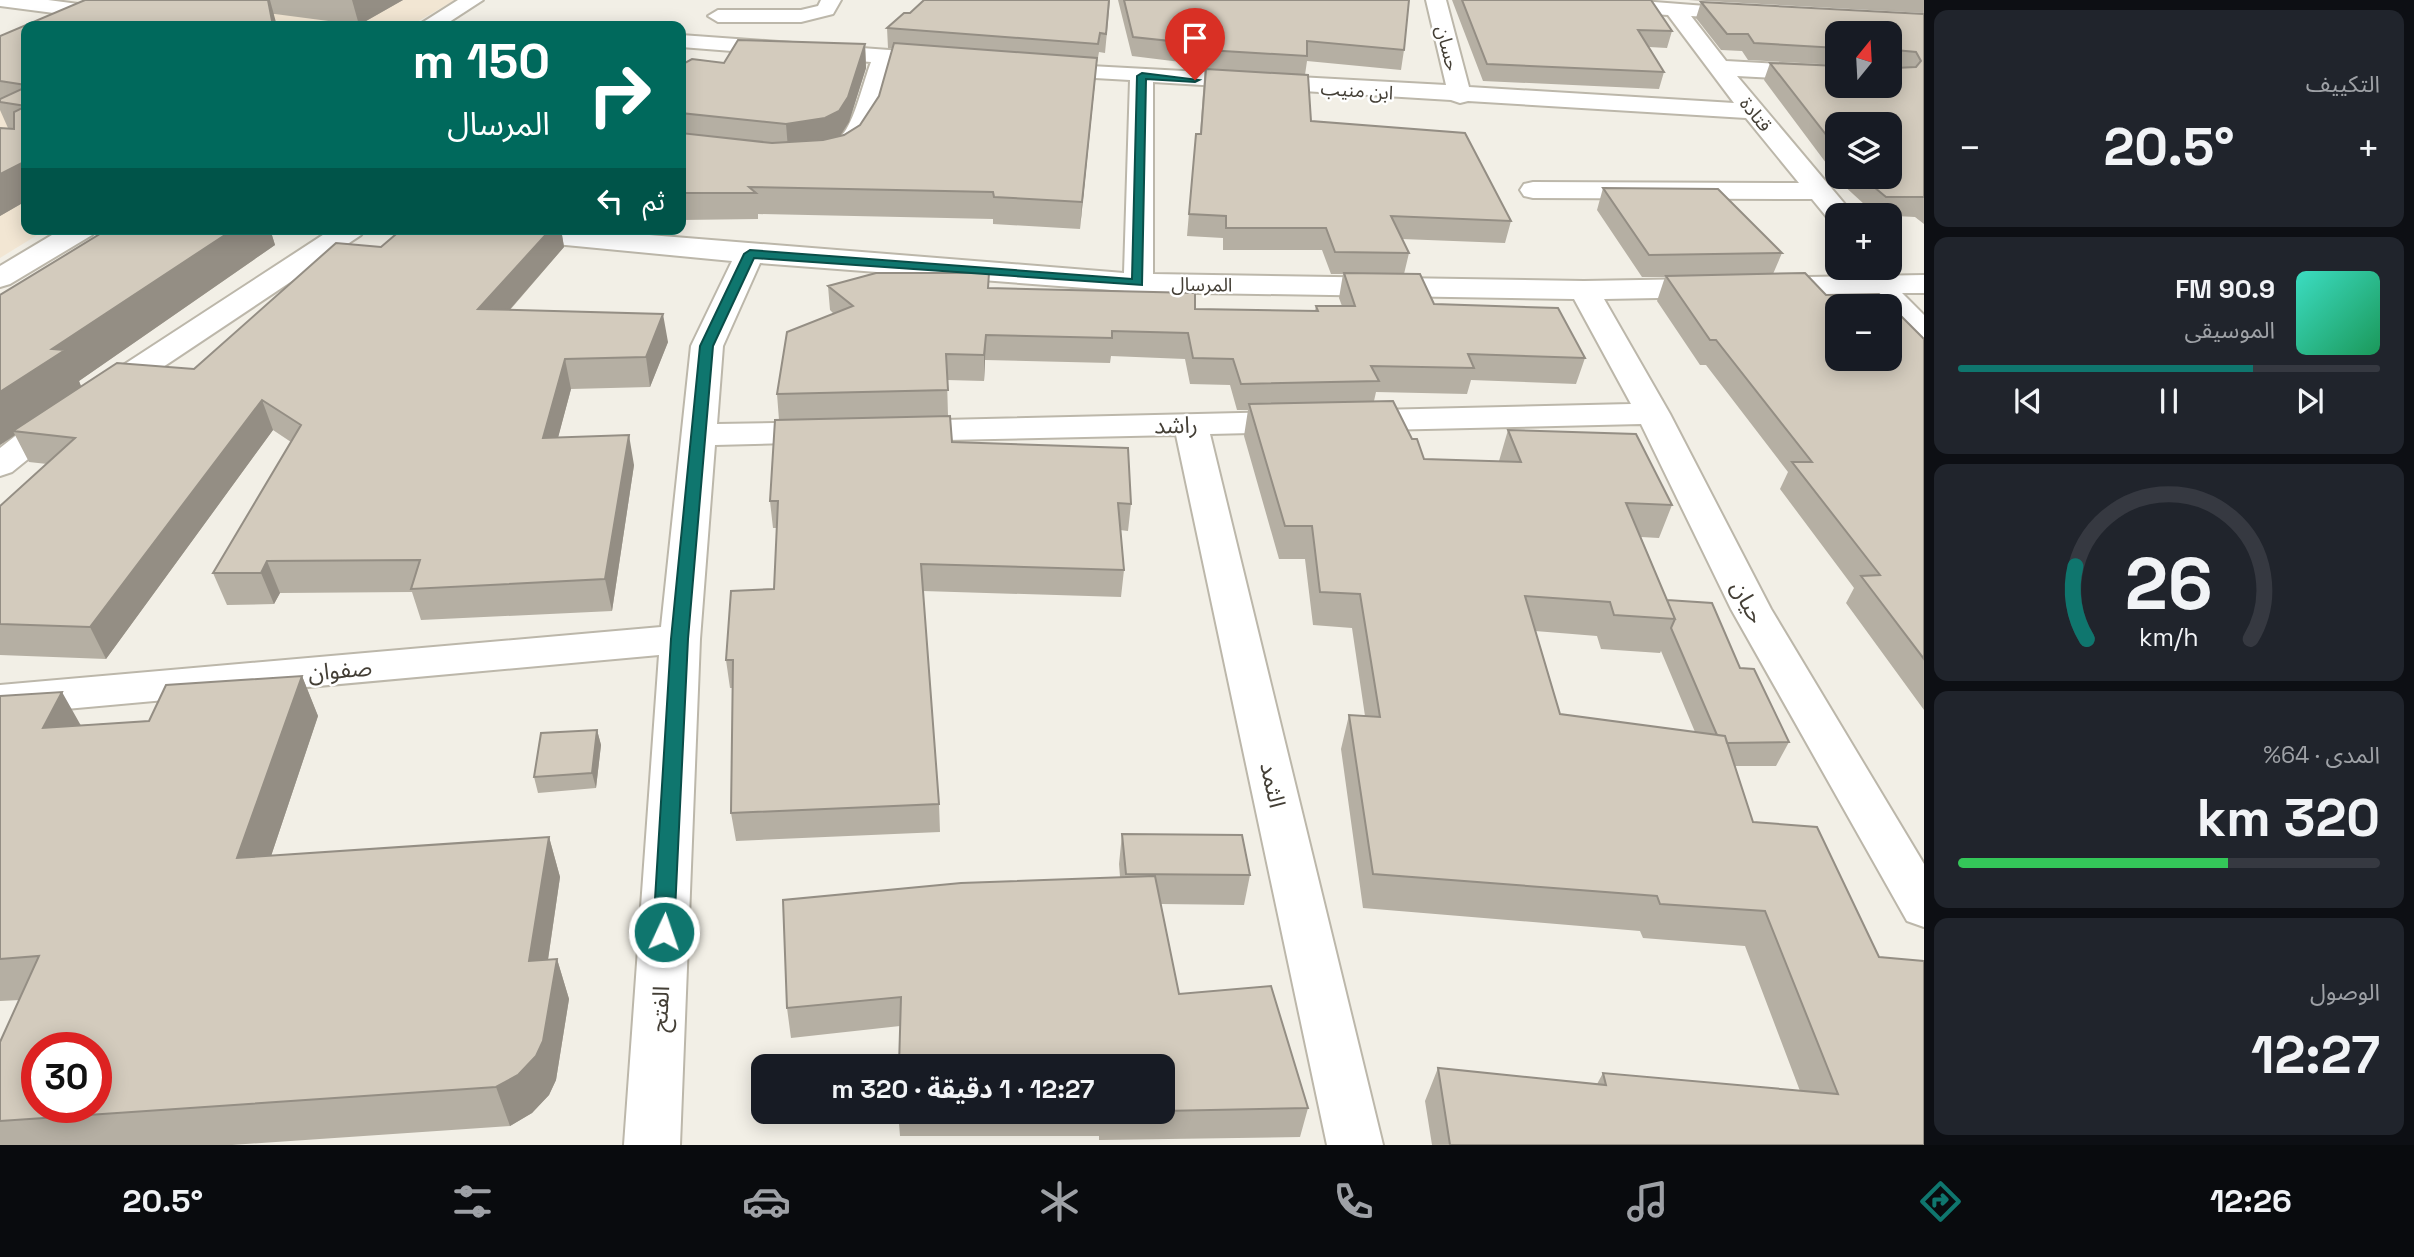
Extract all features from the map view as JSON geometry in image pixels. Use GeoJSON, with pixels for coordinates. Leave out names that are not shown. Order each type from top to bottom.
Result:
{"type":"FeatureCollection","features":[{"type":"Feature","properties":{"kind":"street"},"geometry":{"type":"LineString","coordinates":[[437,21],[473,0]]}},
{"type":"Feature","properties":{"kind":"street"},"geometry":{"type":"LineString","coordinates":[[691,68],[712,41],[720,8],[802,16],[826,10],[831,0]]}},
{"type":"Feature","properties":{"kind":"street","name":"حسان"},"geometry":{"type":"LineString","coordinates":[[1436,0],[1460,96]]}},
{"type":"Feature","properties":{"kind":"street"},"geometry":{"type":"LineString","coordinates":[[1531,0],[1766,15]]}},
{"type":"Feature","properties":{"kind":"street"},"geometry":{"type":"LineString","coordinates":[[0,1],[162,21]]}},
{"type":"Feature","properties":{"kind":"street","name":"قتادة"},"geometry":{"type":"LineString","coordinates":[[1675,10],[1753,111],[1830,203]]}},
{"type":"Feature","properties":{"kind":"street"},"geometry":{"type":"LineString","coordinates":[[60,21],[83,11]]}},
{"type":"Feature","properties":{"kind":"street"},"geometry":{"type":"LineString","coordinates":[[686,41],[965,62]]}},
{"type":"Feature","properties":{"kind":"street"},"geometry":{"type":"LineString","coordinates":[[791,158],[823,156],[850,144],[856,136],[884,56]]}},
{"type":"Feature","properties":{"kind":"street","name":"ابن منيب"},"geometry":{"type":"LineString","coordinates":[[1019,67],[1460,96],[1753,111]]}},
{"type":"Feature","properties":{"kind":"street"},"geometry":{"type":"LineString","coordinates":[[1722,68],[1825,73]]}},
{"type":"Feature","properties":{"kind":"street"},"geometry":{"type":"LineString","coordinates":[[1138,283],[1142,76]]}},
{"type":"Feature","properties":{"kind":"street"},"geometry":{"type":"LineString","coordinates":[[1534,190],[1821,191]]}},
{"type":"Feature","properties":{"kind":"street"},"geometry":{"type":"LineString","coordinates":[[0,278],[72,235]]}},
{"type":"Feature","properties":{"kind":"street"},"geometry":{"type":"LineString","coordinates":[[0,466],[32,440],[342,235]]}},
{"type":"Feature","properties":{"kind":"street","name":"المرسال"},"geometry":{"type":"LineString","coordinates":[[573,235],[750,254],[1138,283],[1584,290],[1856,280]]}},
{"type":"Feature","properties":{"kind":"street","name":"الفتح"},"geometry":{"type":"LineString","coordinates":[[652,1145],[680,639],[707,346],[750,254]]}},
{"type":"Feature","properties":{"kind":"street"},"geometry":{"type":"LineString","coordinates":[[1884,280],[1924,332]]}},
{"type":"Feature","properties":{"kind":"street","name":"المرسال"},"geometry":{"type":"LineString","coordinates":[[1891,280],[1924,284]]}},
{"type":"Feature","properties":{"kind":"street","name":"حيان"},"geometry":{"type":"LineString","coordinates":[[1584,290],[1653,414],[1751,609],[1924,907]]}},
{"type":"Feature","properties":{"kind":"street","name":"راشد"},"geometry":{"type":"LineString","coordinates":[[699,435],[1653,414]]}},
{"type":"Feature","properties":{"kind":"street","name":"الثمد"},"geometry":{"type":"LineString","coordinates":[[1191,425],[1355,1145]]}},
{"type":"Feature","properties":{"kind":"street","name":"صفوان"},"geometry":{"type":"LineString","coordinates":[[0,699],[680,639]]}},
{"type":"Feature","properties":{"kind":"shaded area"},"geometry":{"type":"Polygon","coordinates":[[[275,0],[455,0],[419,21],[276,21],[242,16],[275,0]]]}},
{"type":"Feature","properties":{"kind":"shaded area"},"geometry":{"type":"Polygon","coordinates":[[[21,44],[21,235],[37,235],[0,258],[0,54],[21,44]]]}},
{"type":"Feature","properties":{"kind":"building"},"geometry":{"type":"Polygon","coordinates":[[[85,0],[268,0],[272,21],[35,21],[85,0]]]}},
{"type":"Feature","properties":{"kind":"building"},"geometry":{"type":"Polygon","coordinates":[[[924,0],[1109,0],[1106,34],[1100,33],[1098,44],[887,28],[924,0]]]}},
{"type":"Feature","properties":{"kind":"building"},"geometry":{"type":"Polygon","coordinates":[[[1124,0],[1409,0],[1404,50],[1307,41],[1307,56],[1207,50],[1207,45],[1133,37],[1124,0]]]}},
{"type":"Feature","properties":{"kind":"building"},"geometry":{"type":"Polygon","coordinates":[[[1462,0],[1651,0],[1672,31],[1638,30],[1664,72],[1487,64],[1462,0]]]}},
{"type":"Feature","properties":{"kind":"building"},"geometry":{"type":"Polygon","coordinates":[[[1701,2],[1924,14],[1924,197],[1886,197],[1876,189],[1902,189],[1902,112],[1825,112],[1825,133],[1770,63],[1825,65],[1825,98],[1902,98],[1902,68],[1916,67],[1921,61],[1916,52],[1902,51],[1902,21],[1825,21],[1825,47],[1754,43],[1748,34],[1727,34],[1701,2]]]}},
{"type":"Feature","properties":{"kind":"building"},"geometry":{"type":"Polygon","coordinates":[[[21,27],[21,84],[0,81],[0,36],[21,27]]]}},
{"type":"Feature","properties":{"kind":"building"},"geometry":{"type":"Polygon","coordinates":[[[738,40],[865,44],[848,97],[839,111],[825,118],[786,124],[686,114],[686,62],[692,59],[724,63],[738,40]]]}},
{"type":"Feature","properties":{"kind":"building"},"geometry":{"type":"Polygon","coordinates":[[[894,43],[1097,58],[1082,202],[994,197],[993,192],[749,187],[756,193],[686,193],[686,134],[772,143],[823,140],[844,135],[860,125],[879,96],[894,43]]]}},
{"type":"Feature","properties":{"kind":"building"},"geometry":{"type":"Polygon","coordinates":[[[1206,69],[1308,75],[1311,121],[1465,133],[1511,221],[1391,216],[1409,253],[1335,252],[1326,228],[1226,228],[1226,216],[1189,214],[1196,134],[1201,134],[1206,69]]]}},
{"type":"Feature","properties":{"kind":"building"},"geometry":{"type":"Polygon","coordinates":[[[21,89],[21,105],[0,102],[0,99],[21,89]]]}},
{"type":"Feature","properties":{"kind":"building"},"geometry":{"type":"Polygon","coordinates":[[[21,108],[21,164],[0,174],[0,128],[14,129],[14,112],[21,108]]]}},
{"type":"Feature","properties":{"kind":"building"},"geometry":{"type":"Polygon","coordinates":[[[1603,188],[1718,189],[1782,253],[1649,255],[1603,188]]]}},
{"type":"Feature","properties":{"kind":"building"},"geometry":{"type":"Polygon","coordinates":[[[98,235],[225,235],[52,349],[65,350],[0,392],[0,295],[98,235]]]}},
{"type":"Feature","properties":{"kind":"building"},"geometry":{"type":"Polygon","coordinates":[[[395,235],[546,235],[478,309],[663,314],[646,357],[565,359],[543,438],[629,435],[605,579],[411,589],[420,560],[267,561],[261,573],[213,573],[301,425],[262,400],[90,627],[0,624],[0,506],[75,438],[13,431],[117,363],[194,369],[336,243],[381,247],[395,235]]]}},
{"type":"Feature","properties":{"kind":"building"},"geometry":{"type":"Polygon","coordinates":[[[876,273],[989,273],[988,288],[1195,293],[1195,309],[1318,311],[1316,306],[1355,306],[1344,273],[1420,274],[1434,304],[1558,308],[1585,358],[1468,354],[1474,368],[1371,366],[1379,381],[1241,384],[1233,359],[1193,358],[1188,333],[1112,331],[1112,338],[986,335],[984,355],[946,354],[948,390],[777,394],[787,332],[853,306],[828,286],[876,273]]]}},
{"type":"Feature","properties":{"kind":"building"},"geometry":{"type":"Polygon","coordinates":[[[1805,273],[1825,294],[1825,371],[1902,371],[1902,317],[1924,339],[1924,659],[1861,576],[1880,575],[1792,462],[1812,462],[1716,340],[1710,340],[1666,276],[1805,273]]]}},
{"type":"Feature","properties":{"kind":"building"},"geometry":{"type":"Polygon","coordinates":[[[1393,401],[1412,439],[1417,439],[1424,459],[1521,462],[1508,430],[1636,434],[1672,505],[1626,503],[1675,619],[1614,615],[1610,602],[1525,596],[1560,714],[1725,736],[1753,822],[1817,827],[1879,957],[1924,961],[1924,1145],[1450,1145],[1438,1068],[1606,1085],[1603,1073],[1838,1094],[1765,911],[1660,904],[1657,896],[1373,874],[1349,715],[1380,717],[1360,594],[1320,592],[1312,526],[1285,526],[1249,404],[1393,401]]]}},
{"type":"Feature","properties":{"kind":"building"},"geometry":{"type":"Polygon","coordinates":[[[950,416],[952,442],[1128,448],[1131,504],[1118,503],[1124,570],[921,564],[939,804],[731,813],[733,660],[726,660],[731,591],[774,589],[778,501],[770,501],[775,420],[950,416]]]}},
{"type":"Feature","properties":{"kind":"building"},"geometry":{"type":"Polygon","coordinates":[[[1667,600],[1712,603],[1740,668],[1754,669],[1789,742],[1727,743],[1725,736],[1717,735],[1671,628],[1675,619],[1667,600]]]}},
{"type":"Feature","properties":{"kind":"building"},"geometry":{"type":"Polygon","coordinates":[[[302,676],[237,858],[549,837],[529,961],[557,959],[543,1041],[536,1056],[518,1075],[496,1087],[112,1113],[112,1032],[21,1032],[21,1120],[0,1121],[0,1042],[39,956],[0,959],[0,696],[62,692],[43,728],[149,721],[166,685],[302,676]]]}},
{"type":"Feature","properties":{"kind":"building"},"geometry":{"type":"Polygon","coordinates":[[[597,730],[592,773],[534,777],[541,733],[597,730]]]}},
{"type":"Feature","properties":{"kind":"building"},"geometry":{"type":"Polygon","coordinates":[[[1122,834],[1242,835],[1250,875],[1126,874],[1122,834]]]}},
{"type":"Feature","properties":{"kind":"building"},"geometry":{"type":"Polygon","coordinates":[[[1155,876],[1179,994],[1271,986],[1308,1108],[1175,1111],[1175,1054],[899,1054],[901,997],[787,1008],[783,900],[961,883],[1155,876]]]}},
{"type":"Feature","properties":{"kind":"route"},"geometry":{"type":"LineString","coordinates":[[664,932],[680,639],[707,346],[750,254],[1138,283],[1142,76],[1195,80]]}}]}
